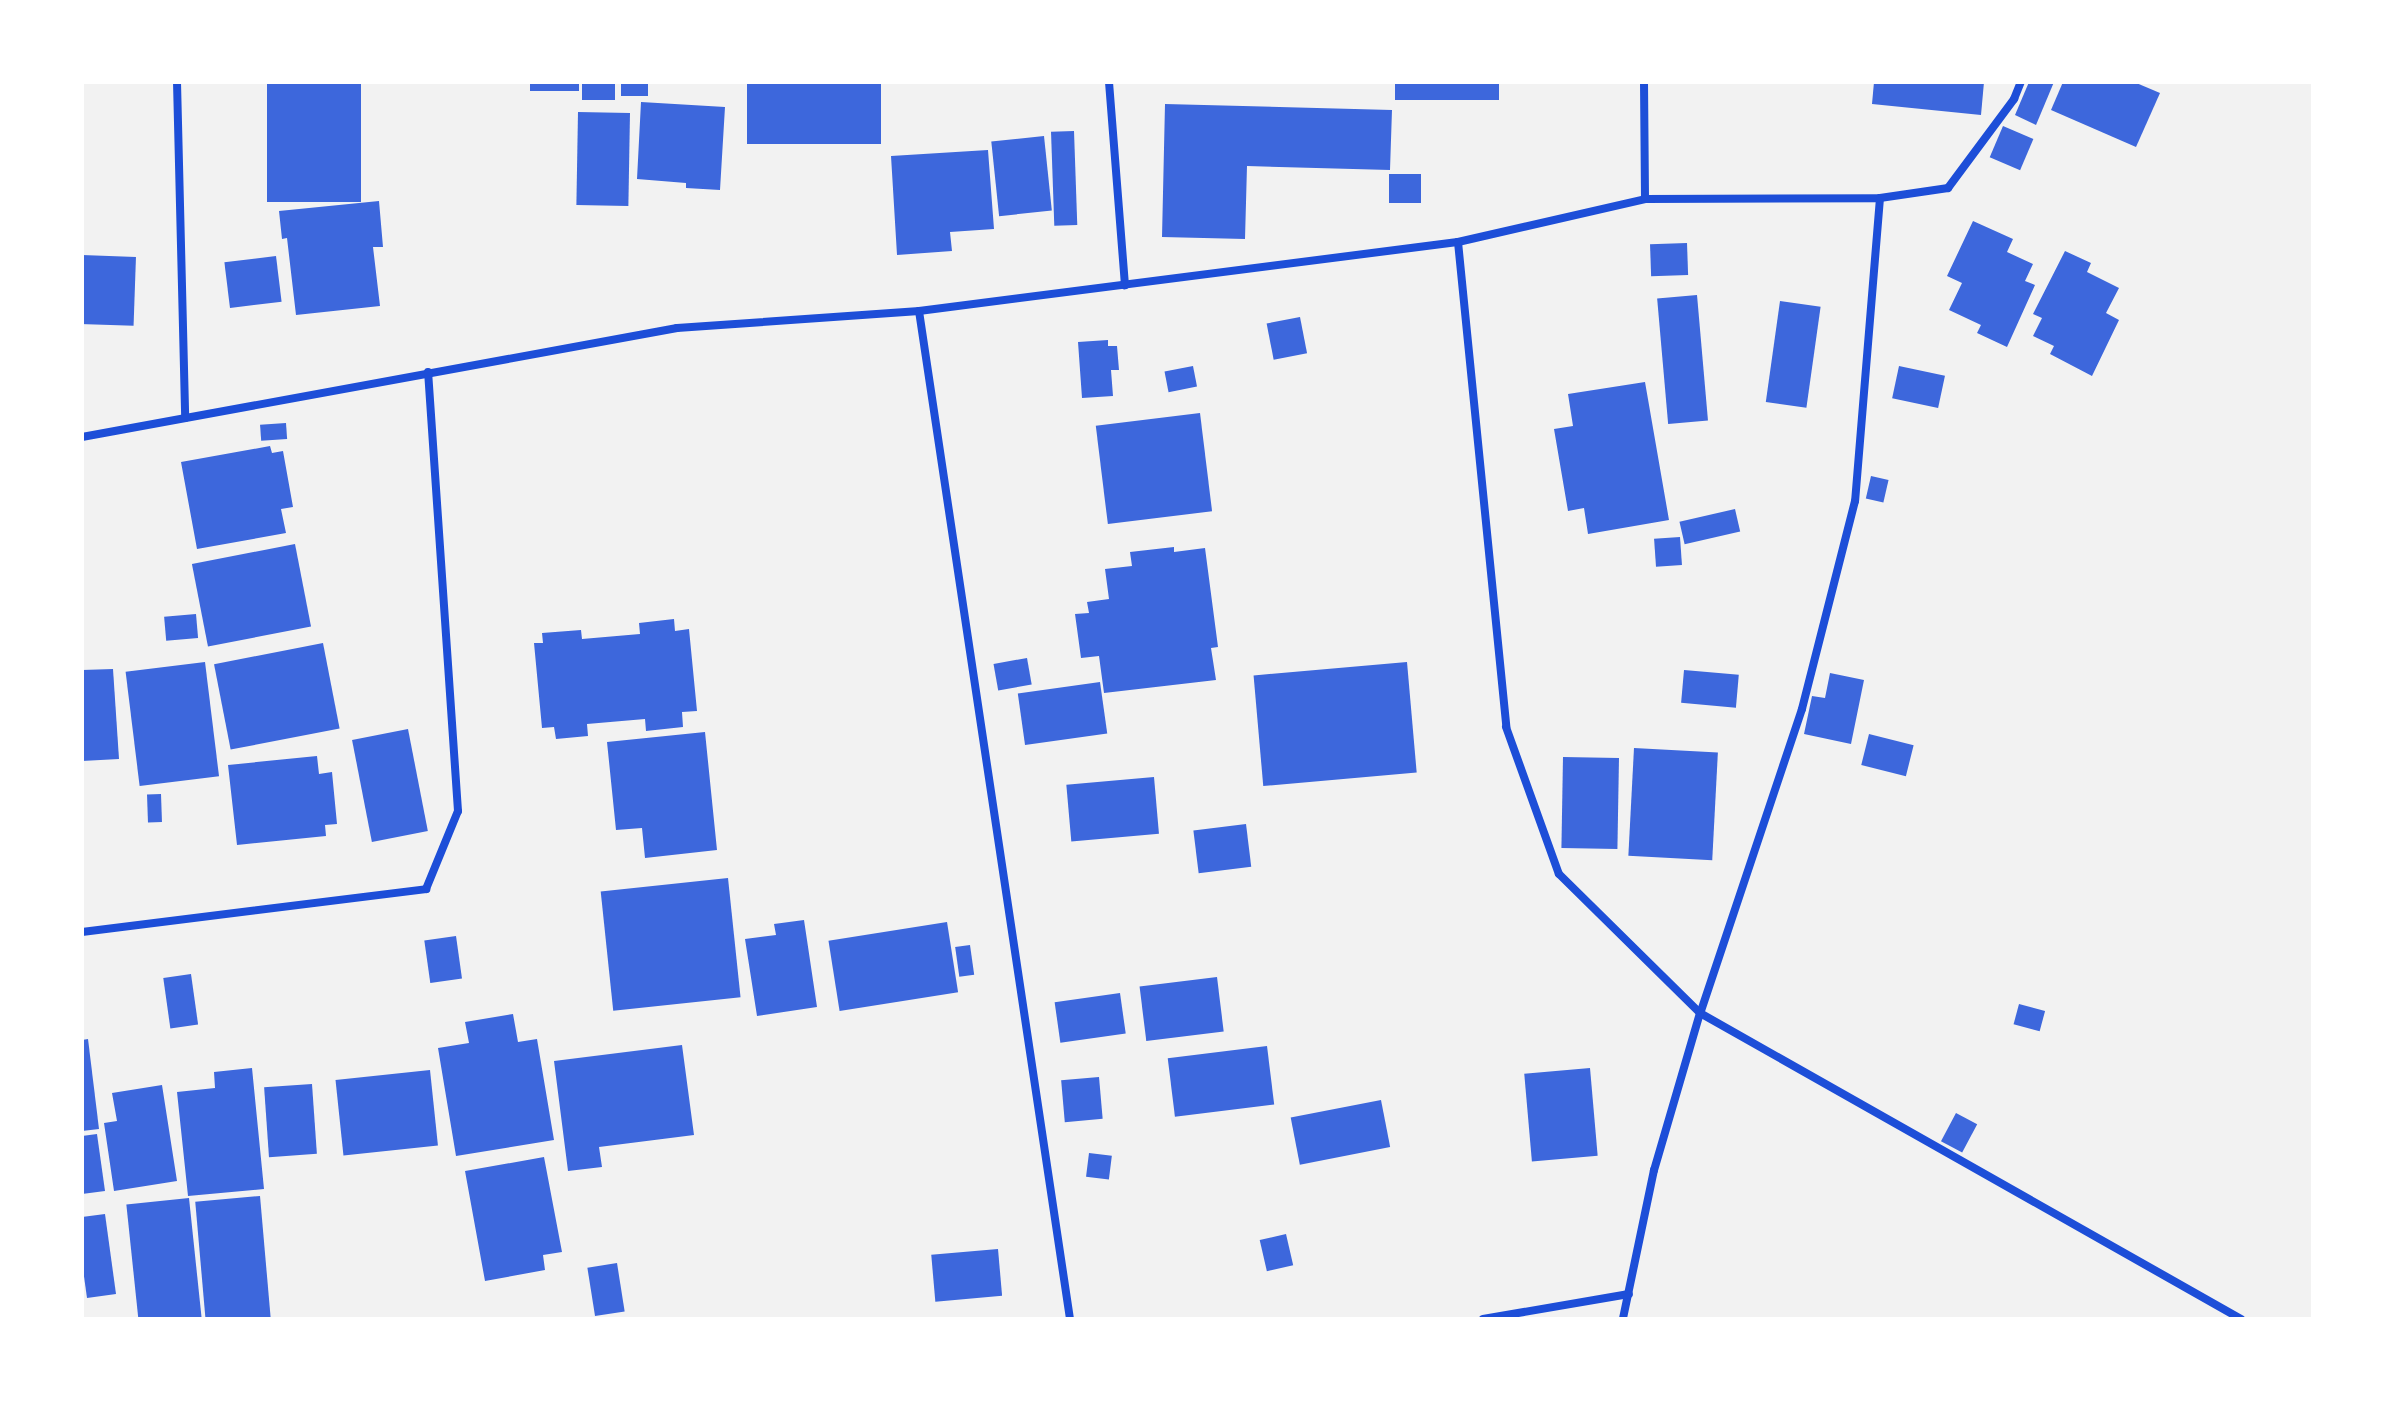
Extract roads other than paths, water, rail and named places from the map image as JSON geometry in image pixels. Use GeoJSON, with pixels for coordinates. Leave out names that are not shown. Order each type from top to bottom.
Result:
{"type":"FeatureCollection","features":[{"type":"Feature","properties":{"kind":"street"},"geometry":{"type":"LineString","coordinates":[[177,82],[185,418]]}},
{"type":"Feature","properties":{"kind":"street"},"geometry":{"type":"LineString","coordinates":[[1109,82],[1125,285]]}},
{"type":"Feature","properties":{"kind":"street"},"geometry":{"type":"LineString","coordinates":[[1644,82],[1645,199]]}},
{"type":"Feature","properties":{"kind":"street"},"geometry":{"type":"LineString","coordinates":[[82,437],[677,328],[919,311],[1458,242],[1645,199],[1880,198],[1948,188],[2014,99],[2021,82]]}},
{"type":"Feature","properties":{"kind":"street"},"geometry":{"type":"LineString","coordinates":[[1623,1319],[1654,1170],[1700,1013],[1802,709],[1855,501],[1880,198]]}},
{"type":"Feature","properties":{"kind":"street"},"geometry":{"type":"LineString","coordinates":[[1458,242],[1506,727],[1559,874],[1700,1013],[2241,1319]]}},
{"type":"Feature","properties":{"kind":"street"},"geometry":{"type":"LineString","coordinates":[[919,311],[1070,1319]]}},
{"type":"Feature","properties":{"kind":"street"},"geometry":{"type":"LineString","coordinates":[[82,932],[426,889],[458,811],[428,372]]}},
{"type":"Feature","properties":{"kind":"street"},"geometry":{"type":"LineString","coordinates":[[1483,1319],[1629,1294]]}}]}
